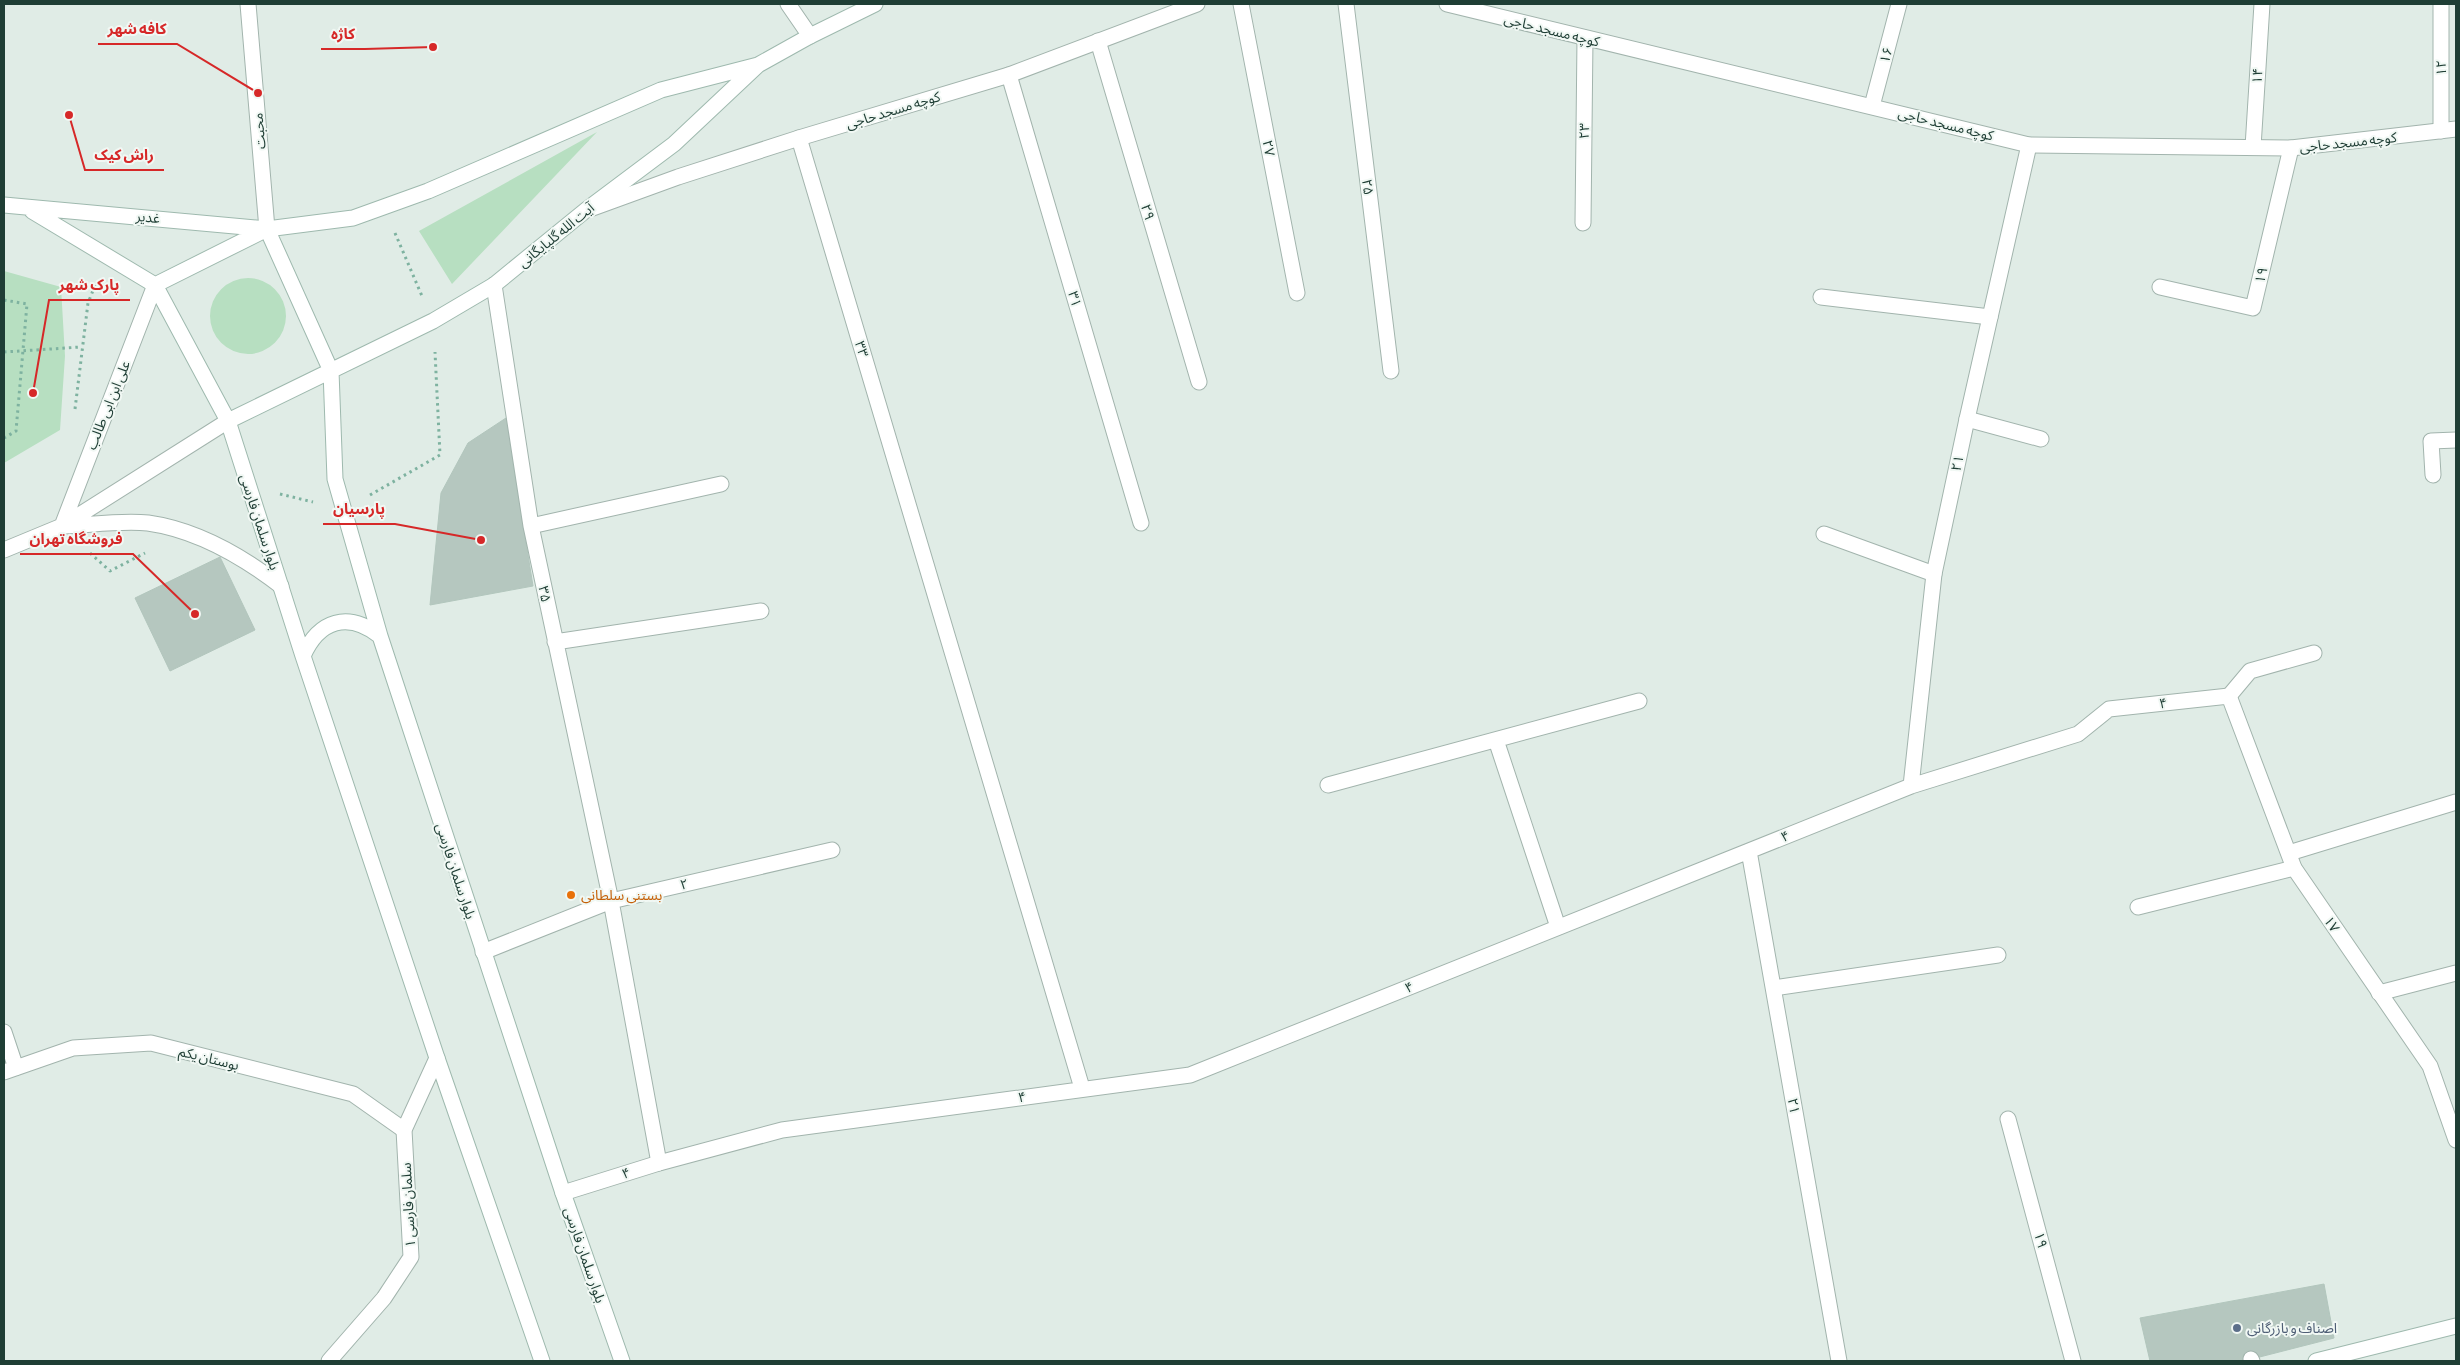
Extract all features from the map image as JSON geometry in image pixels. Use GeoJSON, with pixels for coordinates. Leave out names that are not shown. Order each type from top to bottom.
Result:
{"type":"FeatureCollection","features":[{"type":"Feature","properties":{"kind":"street","name":"محبت"},"geometry":{"type":"LineString","coordinates":[[248,4],[267,229],[331,371]]}},
{"type":"Feature","properties":{"kind":"street"},"geometry":{"type":"LineString","coordinates":[[788,4],[810,36]]}},
{"type":"Feature","properties":{"kind":"street","name":"آیت الله گلپایگانی"},"geometry":{"type":"LineString","coordinates":[[228,422],[433,321],[494,285],[586,210],[674,144],[758,65],[810,36],[875,4]]}},
{"type":"Feature","properties":{"kind":"street","name":"کوچه مسجد حاجی"},"geometry":{"type":"LineString","coordinates":[[586,210],[678,177],[799,138],[1009,75],[1197,4]]}},
{"type":"Feature","properties":{"kind":"street","name":"۲۷"},"geometry":{"type":"LineString","coordinates":[[1241,4],[1298,293]]}},
{"type":"Feature","properties":{"kind":"street","name":"۲۵"},"geometry":{"type":"LineString","coordinates":[[1346,4],[1391,371]]}},
{"type":"Feature","properties":{"kind":"street","name":"کوچه مسجد حاجی"},"geometry":{"type":"LineString","coordinates":[[1447,4],[2029,145],[2291,148],[2456,129]]}},
{"type":"Feature","properties":{"kind":"street","name":"۱۶"},"geometry":{"type":"LineString","coordinates":[[1872,106],[1900,4]]}},
{"type":"Feature","properties":{"kind":"street","name":"۱۴"},"geometry":{"type":"LineString","coordinates":[[2253,148],[2262,4]]}},
{"type":"Feature","properties":{"kind":"street","name":"۱۲"},"geometry":{"type":"LineString","coordinates":[[2440,4],[2440,131]]}},
{"type":"Feature","properties":{"kind":"street","name":"۲۳"},"geometry":{"type":"LineString","coordinates":[[1583,224],[1584,38]]}},
{"type":"Feature","properties":{"kind":"street","name":"۲۹"},"geometry":{"type":"LineString","coordinates":[[1098,41],[1199,382]]}},
{"type":"Feature","properties":{"kind":"street","name":"آیت الله گلپایگانی"},"geometry":{"type":"LineString","coordinates":[[267,229],[352,218],[428,191],[662,90],[758,65]]}},
{"type":"Feature","properties":{"kind":"street","name":"۳۱"},"geometry":{"type":"LineString","coordinates":[[1009,75],[1142,524]]}},
{"type":"Feature","properties":{"kind":"street","name":"۳۳"},"geometry":{"type":"LineString","coordinates":[[799,138],[1082,1088]]}},
{"type":"Feature","properties":{"kind":"street","name":"۲۱"},"geometry":{"type":"LineString","coordinates":[[1911,786],[1934,574],[2029,145]]}},
{"type":"Feature","properties":{"kind":"street","name":"۱۹"},"geometry":{"type":"LineString","coordinates":[[2160,287],[2253,308],[2291,148]]}},
{"type":"Feature","properties":{"kind":"street","name":"غدیر"},"geometry":{"type":"LineString","coordinates":[[4,205],[28,209],[110,213],[267,229]]}},
{"type":"Feature","properties":{"kind":"street","name":"غدیر"},"geometry":{"type":"LineString","coordinates":[[28,209],[155,284]]}},
{"type":"Feature","properties":{"kind":"street"},"geometry":{"type":"LineString","coordinates":[[155,284],[267,229]]}},
{"type":"Feature","properties":{"kind":"street","name":"بلوار سلمان فارسی"},"geometry":{"type":"LineString","coordinates":[[155,284],[228,422],[303,656],[437,1058],[542,1361]]}},
{"type":"Feature","properties":{"kind":"street","name":"علی ابن ابی طالب"},"geometry":{"type":"LineString","coordinates":[[62,526],[155,284]]}},
{"type":"Feature","properties":{"kind":"street","name":"۳۵"},"geometry":{"type":"LineString","coordinates":[[494,285],[531,526],[611,901],[660,1163]]}},
{"type":"Feature","properties":{"kind":"street"},"geometry":{"type":"LineString","coordinates":[[1821,297],[1990,317]]}},
{"type":"Feature","properties":{"kind":"street","name":"بلوار سلمان فارسی"},"geometry":{"type":"LineString","coordinates":[[331,371],[335,479],[380,636],[563,1193],[622,1361]]}},
{"type":"Feature","properties":{"kind":"street"},"geometry":{"type":"LineString","coordinates":[[1967,419],[2041,439]]}},
{"type":"Feature","properties":{"kind":"street"},"geometry":{"type":"LineString","coordinates":[[4,550],[62,526],[228,422]]}},
{"type":"Feature","properties":{"kind":"street"},"geometry":{"type":"LineString","coordinates":[[2433,475],[2431,441],[2456,440]]}},
{"type":"Feature","properties":{"kind":"street"},"geometry":{"type":"LineString","coordinates":[[531,526],[721,484]]}},
{"type":"Feature","properties":{"kind":"street"},"geometry":{"type":"LineString","coordinates":[[62,526],[147,523],[186,532],[220,546],[252,564],[281,586]]}},
{"type":"Feature","properties":{"kind":"street"},"geometry":{"type":"LineString","coordinates":[[1824,534],[1934,574]]}},
{"type":"Feature","properties":{"kind":"street"},"geometry":{"type":"LineString","coordinates":[[555,642],[761,611]]}},
{"type":"Feature","properties":{"kind":"street"},"geometry":{"type":"LineString","coordinates":[[303,656],[309,642],[319,630],[333,624],[346,621],[358,623],[380,636]]}},
{"type":"Feature","properties":{"kind":"street"},"geometry":{"type":"LineString","coordinates":[[2229,696],[2250,671],[2314,653]]}},
{"type":"Feature","properties":{"kind":"street","name":"۴"},"geometry":{"type":"LineString","coordinates":[[563,1193],[660,1163],[782,1130],[1190,1074],[1911,786],[2078,734],[2109,710],[2229,696]]}},
{"type":"Feature","properties":{"kind":"street","name":"۱۷"},"geometry":{"type":"LineString","coordinates":[[2229,696],[2294,868],[2430,1066],[2456,1140]]}},
{"type":"Feature","properties":{"kind":"street"},"geometry":{"type":"LineString","coordinates":[[1328,785],[1639,701]]}},
{"type":"Feature","properties":{"kind":"street"},"geometry":{"type":"LineString","coordinates":[[1496,740],[1558,927]]}},
{"type":"Feature","properties":{"kind":"street"},"geometry":{"type":"LineString","coordinates":[[2289,853],[2456,802]]}},
{"type":"Feature","properties":{"kind":"street","name":"۲"},"geometry":{"type":"LineString","coordinates":[[483,952],[611,901],[832,850]]}},
{"type":"Feature","properties":{"kind":"street","name":"۲۱"},"geometry":{"type":"LineString","coordinates":[[1749,851],[1839,1361]]}},
{"type":"Feature","properties":{"kind":"street"},"geometry":{"type":"LineString","coordinates":[[2138,907],[2294,868]]}},
{"type":"Feature","properties":{"kind":"street"},"geometry":{"type":"LineString","coordinates":[[1774,988],[1998,955]]}},
{"type":"Feature","properties":{"kind":"street"},"geometry":{"type":"LineString","coordinates":[[2379,993],[2456,973]]}},
{"type":"Feature","properties":{"kind":"street"},"geometry":{"type":"LineString","coordinates":[[4,1032],[10,1070]]}},
{"type":"Feature","properties":{"kind":"street","name":"بوستان یکم"},"geometry":{"type":"LineString","coordinates":[[10,1070],[73,1048],[151,1043],[353,1094],[404,1130]]}},
{"type":"Feature","properties":{"kind":"street","name":"سلمان فارسی ۱"},"geometry":{"type":"LineString","coordinates":[[329,1361],[384,1298],[411,1257],[404,1130],[437,1058]]}},
{"type":"Feature","properties":{"kind":"street","name":"۱۹"},"geometry":{"type":"LineString","coordinates":[[2008,1119],[2073,1361]]}},
{"type":"Feature","properties":{"kind":"street"},"geometry":{"type":"LineString","coordinates":[[2316,1361],[2456,1326]]}},
{"type":"Feature","properties":{"kind":"path"},"geometry":{"type":"LineString","coordinates":[[4,300],[27,304],[16,431],[4,438]]}},
{"type":"Feature","properties":{"kind":"path"},"geometry":{"type":"LineString","coordinates":[[4,352],[24,349],[82,347]]}},
{"type":"Feature","properties":{"kind":"green space"},"geometry":{"type":"Polygon","coordinates":[[[597,132],[452,284],[419,231],[597,132]]]}},
{"type":"Feature","properties":{"kind":"green space"},"geometry":{"type":"Polygon","coordinates":[[[4,271],[61,287],[65,356],[60,430],[4,463],[4,271]]]}},
{"type":"Feature","properties":{"kind":"green space"},"geometry":{"type":"Polygon","coordinates":[[[256,278],[269,284],[280,295],[286,308],[284,331],[269,348],[256,354],[240,354],[227,348],[212,331],[210,308],[216,295],[233,280],[256,278]]]}},
{"type":"Feature","properties":{"kind":"building"},"geometry":{"type":"Polygon","coordinates":[[[506,418],[533,586],[430,605],[441,493],[468,443],[506,418]]]}},
{"type":"Feature","properties":{"kind":"building"},"geometry":{"type":"Polygon","coordinates":[[[220,557],[255,630],[170,671],[135,598],[220,557]]]}},
{"type":"Feature","properties":{"kind":"building","name":"اصناف و بازرگانی"},"geometry":{"type":"Polygon","coordinates":[[[2324,1284],[2334,1338],[2244,1361],[2150,1361],[2140,1318],[2324,1284]]]}},
{"type":"Feature","properties":{"kind":"place","name":"کاژه"},"geometry":{"type":"Point","coordinates":[433,47]}},
{"type":"Feature","properties":{"kind":"place","name":"کافه شهر"},"geometry":{"type":"Point","coordinates":[258,93]}},
{"type":"Feature","properties":{"kind":"place","name":"راش کیک"},"geometry":{"type":"Point","coordinates":[69,115]}},
{"type":"Feature","properties":{"kind":"place","name":"پارک شهر"},"geometry":{"type":"Point","coordinates":[33,393]}},
{"type":"Feature","properties":{"kind":"place","name":"پارسیان"},"geometry":{"type":"Point","coordinates":[481,540]}},
{"type":"Feature","properties":{"kind":"place","name":"فروشگاه تهران"},"geometry":{"type":"Point","coordinates":[195,614]}},
{"type":"Feature","properties":{"kind":"place","name":"بستنی سلطانی"},"geometry":{"type":"Point","coordinates":[571,895]}},
{"type":"Feature","properties":{"kind":"place","name":"اصناف و بازرگانی"},"geometry":{"type":"Point","coordinates":[2237,1328]}}]}
